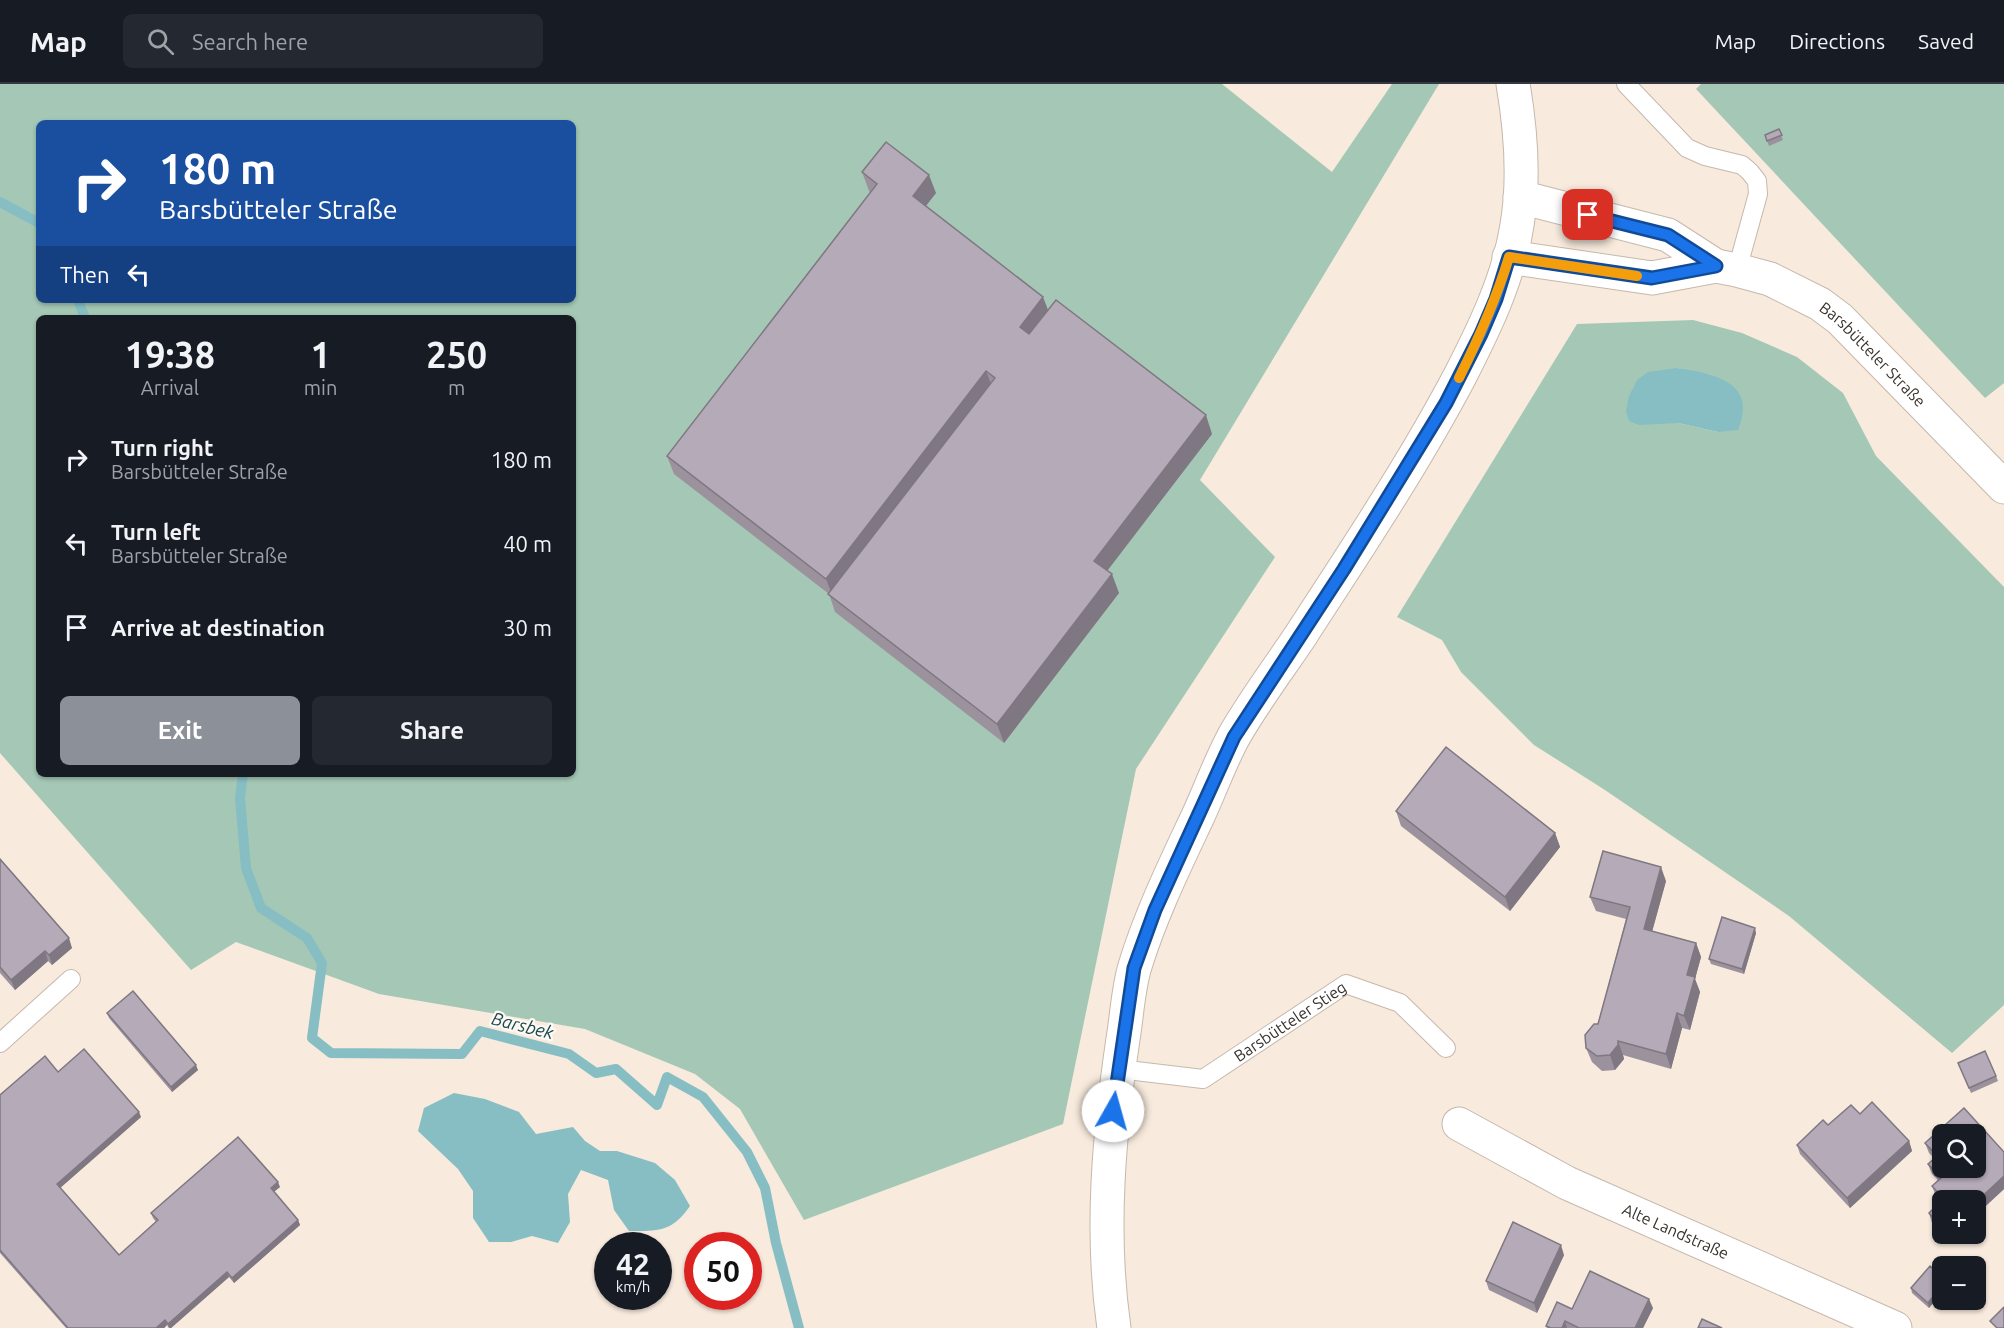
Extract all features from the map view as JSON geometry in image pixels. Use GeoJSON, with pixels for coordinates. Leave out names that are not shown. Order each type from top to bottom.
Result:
{"type":"FeatureCollection","features":[{"type":"Feature","properties":{"kind":"main road"},"geometry":{"type":"LineString","coordinates":[[1114,1328],[1108,1250],[1108,1153],[1134,968],[1155,910],[1234,737],[1344,569],[1446,403],[1481,334],[1496,299],[1517,226],[1522,169],[1519,121],[1513,84]]}},
{"type":"Feature","properties":{"kind":"main road","name":"Barsbütteler Straße"},"geometry":{"type":"LineString","coordinates":[[1520,197],[1668,235],[1727,268],[1770,279],[1820,304],[1840,319],[2004,487]]}},
{"type":"Feature","properties":{"kind":"main road","name":"Barsbütteler Straße"},"geometry":{"type":"LineString","coordinates":[[1509,257],[1652,278],[1727,268]]}},
{"type":"Feature","properties":{"kind":"main road","name":"Alte Landstraße"},"geometry":{"type":"LineString","coordinates":[[1459,1124],[1567,1183],[1895,1328]]}},
{"type":"Feature","properties":{"kind":"lane"},"geometry":{"type":"LineString","coordinates":[[1626,84],[1687,147],[1705,156],[1742,165],[1757,180],[1758,194],[1727,268]]}},
{"type":"Feature","properties":{"kind":"lane"},"geometry":{"type":"LineString","coordinates":[[0,1043],[71,979]]}},
{"type":"Feature","properties":{"kind":"lane","name":"Barsbütteler Stieg"},"geometry":{"type":"LineString","coordinates":[[1119,1069],[1203,1079],[1346,984],[1400,1003],[1446,1048]]}},
{"type":"Feature","properties":{"kind":"green space"},"geometry":{"type":"Polygon","coordinates":[[[0,84],[1222,84],[1332,172],[1392,84],[1439,84],[1200,480],[1275,557],[1136,769],[1063,1124],[804,1220],[740,1109],[695,1074],[585,1029],[379,994],[236,942],[191,970],[0,753],[0,84]]]}},
{"type":"Feature","properties":{"kind":"green space"},"geometry":{"type":"Polygon","coordinates":[[[1701,84],[2004,84],[2004,383],[1985,398],[1696,89],[1701,84]]]}},
{"type":"Feature","properties":{"kind":"green space"},"geometry":{"type":"Polygon","coordinates":[[[1693,320],[1742,333],[1797,357],[1843,393],[1876,456],[2004,587],[2004,1005],[1952,1053],[1789,916],[1605,790],[1534,745],[1461,672],[1442,640],[1397,617],[1577,324],[1693,320]],[[1677,368],[1663,423],[1678,423],[1718,432],[1711,375],[1677,368]]]}},
{"type":"Feature","properties":{"kind":"water"},"geometry":{"type":"Polygon","coordinates":[[[1677,368],[1717,377],[1737,391],[1742,401],[1743,414],[1738,430],[1718,432],[1678,423],[1639,425],[1629,421],[1626,411],[1629,396],[1637,380],[1648,372],[1677,368]]]}},
{"type":"Feature","properties":{"kind":"water"},"geometry":{"type":"Polygon","coordinates":[[[454,1093],[485,1099],[519,1112],[536,1134],[573,1127],[585,1141],[600,1151],[617,1151],[655,1163],[675,1180],[690,1206],[677,1221],[664,1228],[629,1231],[614,1210],[608,1180],[581,1170],[568,1194],[570,1222],[558,1243],[532,1236],[511,1242],[489,1242],[473,1218],[473,1191],[458,1169],[418,1131],[424,1108],[454,1093]]]}},
{"type":"Feature","properties":{"kind":"building"},"geometry":{"type":"Polygon","coordinates":[[[1779,129],[1782,135],[1767,141],[1765,135],[1779,129]]]}},
{"type":"Feature","properties":{"kind":"building"},"geometry":{"type":"Polygon","coordinates":[[[886,142],[929,175],[913,196],[1043,297],[1020,327],[1029,334],[1056,300],[1206,415],[1094,561],[1112,574],[997,724],[828,594],[995,378],[986,371],[826,579],[667,456],[877,184],[862,172],[886,142]]]}},
{"type":"Feature","properties":{"kind":"building"},"geometry":{"type":"Polygon","coordinates":[[[1446,747],[1555,833],[1505,897],[1396,811],[1446,747]]]}},
{"type":"Feature","properties":{"kind":"building"},"geometry":{"type":"Polygon","coordinates":[[[1603,851],[1661,867],[1644,929],[1696,943],[1687,975],[1695,977],[1684,1016],[1677,1013],[1666,1054],[1618,1041],[1618,1045],[1610,1055],[1597,1056],[1586,1048],[1585,1035],[1594,1024],[1598,1024],[1630,907],[1590,897],[1603,851]]]}},
{"type":"Feature","properties":{"kind":"building"},"geometry":{"type":"Polygon","coordinates":[[[0,859],[69,938],[49,955],[45,951],[11,980],[0,967],[0,859]]]}},
{"type":"Feature","properties":{"kind":"building"},"geometry":{"type":"Polygon","coordinates":[[[1722,917],[1755,928],[1742,969],[1709,959],[1722,917]]]}},
{"type":"Feature","properties":{"kind":"building"},"geometry":{"type":"Polygon","coordinates":[[[133,991],[196,1065],[171,1087],[107,1013],[133,991]]]}},
{"type":"Feature","properties":{"kind":"building"},"geometry":{"type":"Polygon","coordinates":[[[84,1049],[139,1112],[57,1184],[119,1255],[158,1220],[151,1213],[238,1137],[278,1182],[271,1188],[298,1220],[232,1278],[227,1272],[168,1324],[165,1320],[156,1328],[68,1328],[0,1250],[0,1095],[45,1056],[58,1072],[84,1049]]]}},
{"type":"Feature","properties":{"kind":"building"},"geometry":{"type":"Polygon","coordinates":[[[1985,1051],[1996,1076],[1969,1088],[1958,1063],[1985,1051]]]}},
{"type":"Feature","properties":{"kind":"building"},"geometry":{"type":"Polygon","coordinates":[[[1872,1102],[1909,1141],[1847,1198],[1797,1145],[1823,1120],[1828,1125],[1851,1105],[1860,1114],[1872,1102]]]}},
{"type":"Feature","properties":{"kind":"building"},"geometry":{"type":"Polygon","coordinates":[[[1964,1108],[1979,1124],[1946,1124],[1964,1108]]]}},
{"type":"Feature","properties":{"kind":"building"},"geometry":{"type":"Polygon","coordinates":[[[1986,1132],[2004,1152],[2004,1176],[1986,1193],[1986,1190],[1936,1190],[1932,1186],[1941,1178],[1986,1178],[1986,1132]]]}},
{"type":"Feature","properties":{"kind":"building"},"geometry":{"type":"Polygon","coordinates":[[[1932,1137],[1932,1151],[1925,1143],[1932,1137]]]}},
{"type":"Feature","properties":{"kind":"building"},"geometry":{"type":"Polygon","coordinates":[[[1513,1222],[1561,1245],[1534,1303],[1486,1281],[1513,1222]]]}},
{"type":"Feature","properties":{"kind":"building"},"geometry":{"type":"Polygon","coordinates":[[[1930,1266],[1932,1268],[1932,1298],[1928,1303],[1911,1288],[1930,1266]]]}},
{"type":"Feature","properties":{"kind":"building"},"geometry":{"type":"Polygon","coordinates":[[[1590,1271],[1649,1299],[1635,1328],[1579,1328],[1565,1321],[1562,1328],[1546,1326],[1557,1302],[1572,1309],[1590,1271]]]}},
{"type":"Feature","properties":{"kind":"building"},"geometry":{"type":"Polygon","coordinates":[[[2004,1307],[2004,1328],[1997,1328],[1990,1321],[2004,1307]]]}},
{"type":"Feature","properties":{"kind":"building"},"geometry":{"type":"Polygon","coordinates":[[[1702,1319],[1722,1328],[1698,1328],[1702,1319]]]}},
{"type":"Feature","properties":{"kind":"waterway","name":"Barsbek"},"geometry":{"type":"LineString","coordinates":[[0,202],[36,221]]}},
{"type":"Feature","properties":{"kind":"waterway","name":"Barsbek"},"geometry":{"type":"LineString","coordinates":[[79,303],[84,315]]}},
{"type":"Feature","properties":{"kind":"waterway","name":"Barsbek"},"geometry":{"type":"LineString","coordinates":[[243,777],[240,798],[246,868],[261,908],[307,938],[322,963],[312,1038],[331,1053],[462,1054],[480,1031],[569,1054],[596,1073],[616,1069],[657,1105],[667,1077],[703,1097],[747,1152],[765,1188],[776,1243],[799,1328]]}},
{"type":"Feature","properties":{"kind":"slow traffic"},"geometry":{"type":"LineString","coordinates":[[1459,378],[1496,299],[1509,257],[1637,276]]}},
{"type":"Feature","properties":{"kind":"route"},"geometry":{"type":"LineString","coordinates":[[1113,1111],[1134,968],[1175,864],[1234,737],[1344,569],[1446,403],[1481,334],[1496,299],[1509,257],[1652,278],[1716,266],[1668,235],[1588,215]]}}]}
